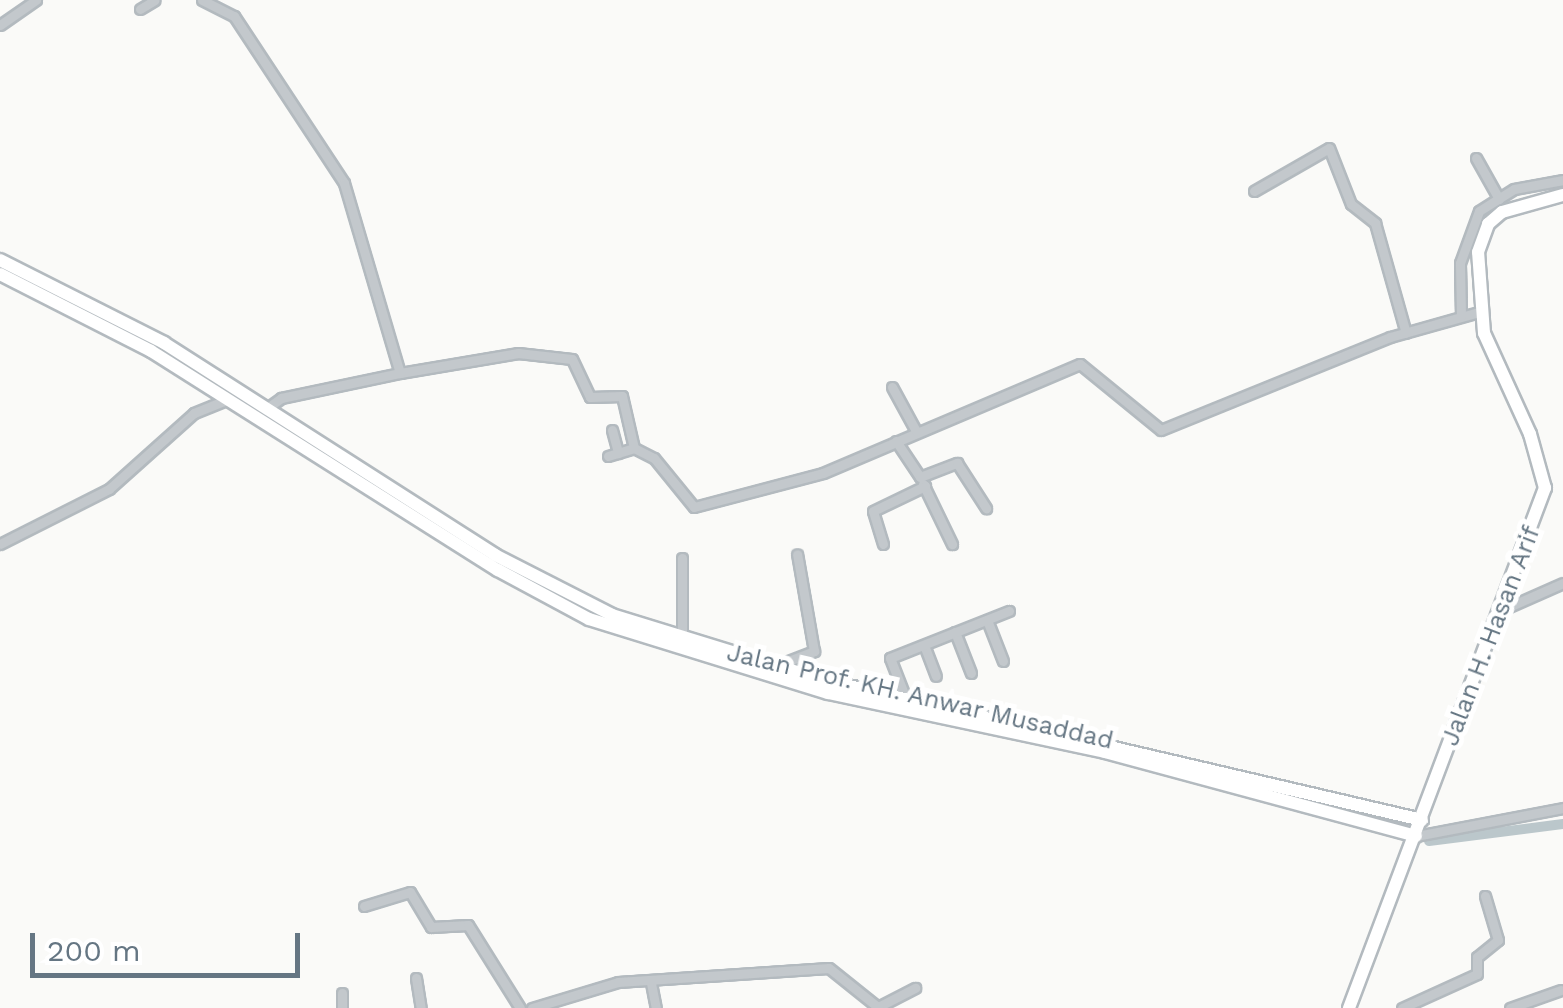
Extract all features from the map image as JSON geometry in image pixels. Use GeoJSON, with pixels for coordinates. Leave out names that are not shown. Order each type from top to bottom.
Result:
{"type":"FeatureCollection","features":[{"type":"Feature","properties":{"kind":"street"},"geometry":{"type":"LineString","coordinates":[[0,25],[36,0]]}},
{"type":"Feature","properties":{"kind":"street"},"geometry":{"type":"LineString","coordinates":[[140,9],[155,0]]}},
{"type":"Feature","properties":{"kind":"street"},"geometry":{"type":"LineString","coordinates":[[202,0],[234,16],[344,183],[400,373]]}},
{"type":"Feature","properties":{"kind":"street"},"geometry":{"type":"LineString","coordinates":[[1254,190],[1329,148],[1351,204],[1375,223],[1406,332]]}},
{"type":"Feature","properties":{"kind":"street"},"geometry":{"type":"LineString","coordinates":[[1476,158],[1502,202]]}},
{"type":"Feature","properties":{"kind":"street"},"geometry":{"type":"LineString","coordinates":[[1502,202],[1563,180]]}},
{"type":"Feature","properties":{"kind":"street"},"geometry":{"type":"LineString","coordinates":[[1502,202],[1563,195]]}},
{"type":"Feature","properties":{"kind":"street","name":"Jalan H. Hasan Arif"},"geometry":{"type":"LineString","coordinates":[[1349,1008],[1411,835],[1408,816],[1504,609],[1545,483],[1470,314],[1482,240],[1502,202]]}},
{"type":"Feature","properties":{"kind":"street","name":"Jalan Prof. KH. Anwar Musaddad"},"geometry":{"type":"LineString","coordinates":[[0,260],[132,325],[336,461],[608,620],[735,660],[1411,835]]}},
{"type":"Feature","properties":{"kind":"street","name":"Jalan Prof. KH. Anwar Musaddad"},"geometry":{"type":"LineString","coordinates":[[0,274],[266,408],[336,461]]}},
{"type":"Feature","properties":{"kind":"street"},"geometry":{"type":"LineString","coordinates":[[612,430],[613,454],[634,448],[654,458],[698,507],[790,485],[1080,364],[1161,430],[1406,332],[1470,314]]}},
{"type":"Feature","properties":{"kind":"street"},"geometry":{"type":"LineString","coordinates":[[266,408],[280,398],[518,353],[571,359],[591,398],[622,397],[634,448]]}},
{"type":"Feature","properties":{"kind":"street"},"geometry":{"type":"LineString","coordinates":[[892,387],[916,431]]}},
{"type":"Feature","properties":{"kind":"street"},"geometry":{"type":"LineString","coordinates":[[0,544],[109,489],[194,412],[233,394]]}},
{"type":"Feature","properties":{"kind":"street"},"geometry":{"type":"LineString","coordinates":[[896,441],[922,481],[952,544]]}},
{"type":"Feature","properties":{"kind":"street"},"geometry":{"type":"LineString","coordinates":[[883,544],[872,512],[956,463],[986,508]]}},
{"type":"Feature","properties":{"kind":"street"},"geometry":{"type":"LineString","coordinates":[[776,666],[814,651],[796,554]]}},
{"type":"Feature","properties":{"kind":"street"},"geometry":{"type":"LineString","coordinates":[[682,558],[682,639]]}},
{"type":"Feature","properties":{"kind":"street"},"geometry":{"type":"LineString","coordinates":[[1504,609],[1563,582]]}},
{"type":"Feature","properties":{"kind":"street"},"geometry":{"type":"LineString","coordinates":[[906,699],[890,658],[1009,611]]}},
{"type":"Feature","properties":{"kind":"street","name":"Jalan Prof. KH. Anwar Musaddad"},"geometry":{"type":"LineString","coordinates":[[608,620],[682,639],[735,660],[776,666],[1408,816]]}},
{"type":"Feature","properties":{"kind":"street"},"geometry":{"type":"LineString","coordinates":[[987,620],[1003,661]]}},
{"type":"Feature","properties":{"kind":"street"},"geometry":{"type":"LineString","coordinates":[[955,632],[970,672]]}},
{"type":"Feature","properties":{"kind":"street"},"geometry":{"type":"LineString","coordinates":[[924,644],[936,676]]}},
{"type":"Feature","properties":{"kind":"street"},"geometry":{"type":"LineString","coordinates":[[1411,835],[1563,808]]}},
{"type":"Feature","properties":{"kind":"street"},"geometry":{"type":"LineString","coordinates":[[1408,816],[1435,831]]}},
{"type":"Feature","properties":{"kind":"street"},"geometry":{"type":"LineString","coordinates":[[364,906],[410,892],[431,928],[468,925],[520,1008]]}},
{"type":"Feature","properties":{"kind":"street"},"geometry":{"type":"LineString","coordinates":[[1402,1008],[1477,974],[1476,956],[1498,940],[1485,896]]}},
{"type":"Feature","properties":{"kind":"street"},"geometry":{"type":"LineString","coordinates":[[534,1007],[604,984],[828,968],[879,1008],[915,988]]}},
{"type":"Feature","properties":{"kind":"street"},"geometry":{"type":"LineString","coordinates":[[416,978],[421,1008]]}},
{"type":"Feature","properties":{"kind":"street"},"geometry":{"type":"LineString","coordinates":[[651,983],[656,1008]]}},
{"type":"Feature","properties":{"kind":"street"},"geometry":{"type":"LineString","coordinates":[[1510,1008],[1561,990]]}},
{"type":"Feature","properties":{"kind":"street"},"geometry":{"type":"LineString","coordinates":[[342,994],[342,1008]]}},
{"type":"Feature","properties":{"kind":"waterway"},"geometry":{"type":"LineString","coordinates":[[1429,841],[1563,824]]}}]}
